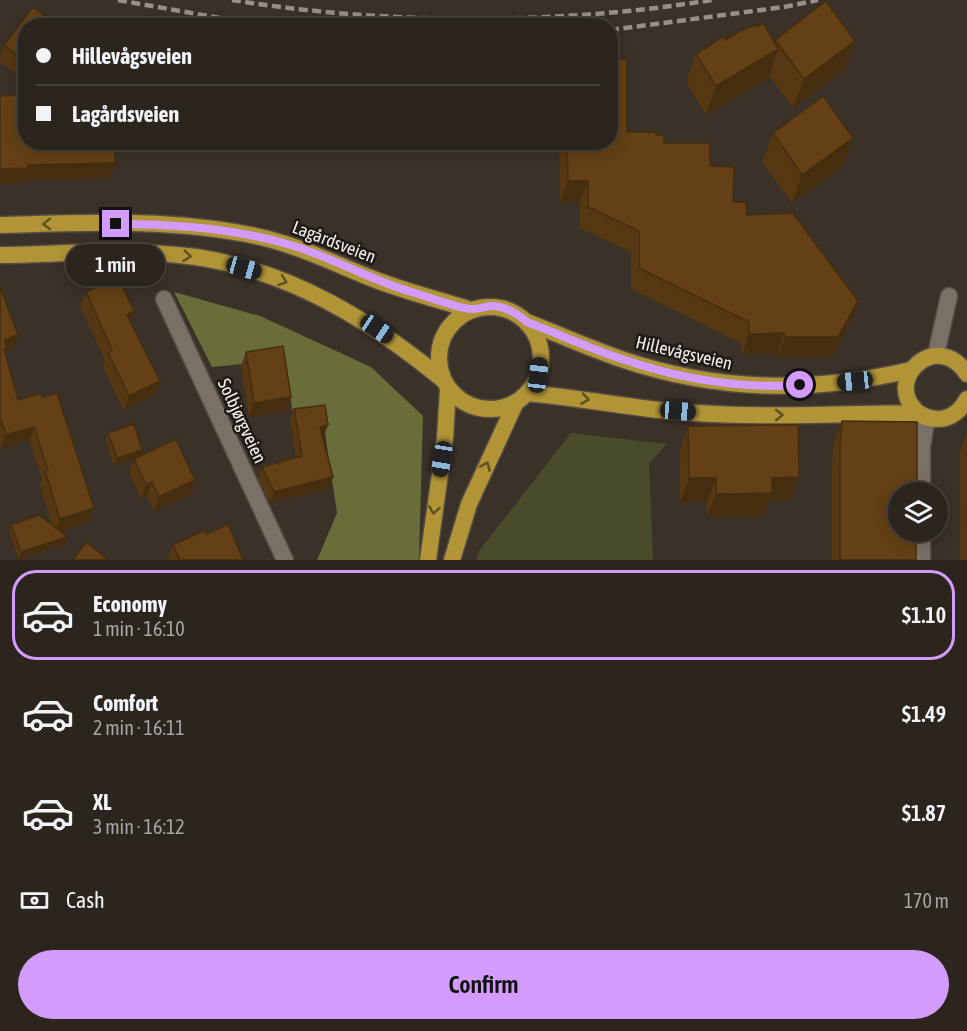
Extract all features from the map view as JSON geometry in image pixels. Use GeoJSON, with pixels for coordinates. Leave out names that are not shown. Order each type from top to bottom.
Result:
{"type":"FeatureCollection","features":[{"type":"Feature","properties":{"kind":"main road","name":"Lagårdsveien"},"geometry":{"type":"LineString","coordinates":[[0,225],[157,224],[208,228],[252,235],[289,244],[372,279],[471,310]]}},
{"type":"Feature","properties":{"kind":"main road"},"geometry":{"type":"LineString","coordinates":[[0,255],[145,253],[196,257],[277,278],[307,289],[347,310],[406,349],[465,403],[482,409],[499,408],[522,398],[571,397],[658,410],[744,415],[923,415],[938,419],[961,414],[967,399]]}},
{"type":"Feature","properties":{"kind":"main road"},"geometry":{"type":"LineString","coordinates":[[428,560],[445,438],[445,384],[438,356],[444,336],[456,319],[471,310],[494,306],[515,312],[527,322],[537,336],[541,355],[538,375],[522,398],[469,504],[452,560]]}},
{"type":"Feature","properties":{"kind":"main road","name":"Hillevågsveien"},"geometry":{"type":"LineString","coordinates":[[527,322],[620,359],[699,380],[743,386],[778,387],[872,379],[911,370],[918,362],[936,355]]}},
{"type":"Feature","properties":{"kind":"main road"},"geometry":{"type":"LineString","coordinates":[[936,355],[947,357],[966,370]]}},
{"type":"Feature","properties":{"kind":"main road"},"geometry":{"type":"LineString","coordinates":[[911,370],[906,383],[907,396],[912,405],[923,415]]}},
{"type":"Feature","properties":{"kind":"street"},"geometry":{"type":"LineString","coordinates":[[936,355],[949,296]]}},
{"type":"Feature","properties":{"kind":"street","name":"Solbjørgveien"},"geometry":{"type":"LineString","coordinates":[[164,299],[285,560]]}},
{"type":"Feature","properties":{"kind":"street"},"geometry":{"type":"LineString","coordinates":[[922,482],[923,415]]}},
{"type":"Feature","properties":{"kind":"street"},"geometry":{"type":"LineString","coordinates":[[922,542],[922,560]]}},
{"type":"Feature","properties":{"kind":"green space"},"geometry":{"type":"Polygon","coordinates":[[[174,292],[260,316],[371,367],[423,416],[419,560],[317,560],[337,513],[322,413],[293,413],[284,360],[212,367],[174,292]]]}},
{"type":"Feature","properties":{"kind":"green space"},"geometry":{"type":"Polygon","coordinates":[[[571,433],[667,444],[649,463],[653,560],[477,560],[479,551],[571,433]]]}},
{"type":"Feature","properties":{"kind":"building"},"geometry":{"type":"Polygon","coordinates":[[[826,1],[855,41],[804,79],[775,40],[826,1]]]}},
{"type":"Feature","properties":{"kind":"building"},"geometry":{"type":"Polygon","coordinates":[[[33,7],[47,18],[25,18],[33,7]]]}},
{"type":"Feature","properties":{"kind":"building"},"geometry":{"type":"Polygon","coordinates":[[[763,23],[778,49],[716,86],[696,54],[724,36],[726,40],[740,31],[756,25],[757,27],[763,23]]]}},
{"type":"Feature","properties":{"kind":"building"},"geometry":{"type":"Polygon","coordinates":[[[18,27],[18,56],[4,45],[18,27]]]}},
{"type":"Feature","properties":{"kind":"building"},"geometry":{"type":"Polygon","coordinates":[[[618,59],[627,59],[627,132],[656,132],[656,135],[664,135],[664,143],[710,143],[710,166],[734,167],[733,202],[746,202],[747,215],[793,213],[858,301],[838,337],[785,337],[784,333],[749,334],[749,322],[639,268],[639,231],[588,207],[588,181],[568,181],[567,150],[618,150],[618,59]]]}},
{"type":"Feature","properties":{"kind":"building"},"geometry":{"type":"Polygon","coordinates":[[[18,95],[18,150],[115,150],[115,163],[28,165],[28,168],[0,169],[0,96],[18,95]]]}},
{"type":"Feature","properties":{"kind":"building"},"geometry":{"type":"Polygon","coordinates":[[[823,96],[853,138],[802,175],[773,133],[823,96]]]}},
{"type":"Feature","properties":{"kind":"building"},"geometry":{"type":"Polygon","coordinates":[[[118,277],[134,311],[127,315],[160,381],[129,396],[108,353],[112,350],[86,292],[118,277]]]}},
{"type":"Feature","properties":{"kind":"building"},"geometry":{"type":"Polygon","coordinates":[[[0,287],[18,335],[4,340],[7,348],[4,349],[18,400],[41,393],[42,397],[57,393],[94,508],[60,519],[34,427],[6,435],[0,417],[0,287]]]}},
{"type":"Feature","properties":{"kind":"building"},"geometry":{"type":"Polygon","coordinates":[[[283,346],[291,397],[254,403],[246,352],[283,346]]]}},
{"type":"Feature","properties":{"kind":"building"},"geometry":{"type":"Polygon","coordinates":[[[325,405],[328,425],[320,427],[333,477],[274,492],[262,467],[302,456],[294,409],[325,405]]]}},
{"type":"Feature","properties":{"kind":"building"},"geometry":{"type":"Polygon","coordinates":[[[842,421],[917,422],[917,482],[888,482],[888,542],[916,542],[916,560],[840,560],[842,421]]]}},
{"type":"Feature","properties":{"kind":"building"},"geometry":{"type":"Polygon","coordinates":[[[134,424],[142,450],[117,458],[108,433],[134,424]]]}},
{"type":"Feature","properties":{"kind":"building"},"geometry":{"type":"Polygon","coordinates":[[[798,425],[799,477],[772,478],[772,493],[716,494],[716,478],[689,478],[688,426],[798,425]]]}},
{"type":"Feature","properties":{"kind":"building"},"geometry":{"type":"Polygon","coordinates":[[[176,439],[195,480],[159,497],[152,482],[146,485],[134,459],[176,439]]]}},
{"type":"Feature","properties":{"kind":"building"},"geometry":{"type":"Polygon","coordinates":[[[39,515],[67,537],[21,552],[11,525],[39,515]]]}},
{"type":"Feature","properties":{"kind":"building"},"geometry":{"type":"Polygon","coordinates":[[[228,524],[243,560],[180,560],[173,545],[205,530],[207,534],[228,524]]]}},
{"type":"Feature","properties":{"kind":"building"},"geometry":{"type":"Polygon","coordinates":[[[86,542],[109,560],[73,560],[86,542]]]}},
{"type":"Feature","properties":{"kind":"railway"},"geometry":{"type":"LineString","coordinates":[[118,0],[219,18]]}},
{"type":"Feature","properties":{"kind":"railway"},"geometry":{"type":"LineString","coordinates":[[232,0],[350,14],[411,18]]}},
{"type":"Feature","properties":{"kind":"railway"},"geometry":{"type":"LineString","coordinates":[[533,18],[594,14],[712,0]]}},
{"type":"Feature","properties":{"kind":"railway"},"geometry":{"type":"LineString","coordinates":[[618,29],[784,7],[818,0]]}},
{"type":"Feature","properties":{"kind":"route"},"geometry":{"type":"LineString","coordinates":[[116,224],[208,228],[252,235],[289,244],[372,279],[471,310],[494,306],[515,312],[527,322],[620,359],[670,373],[699,380],[743,386],[800,385]]}}]}
